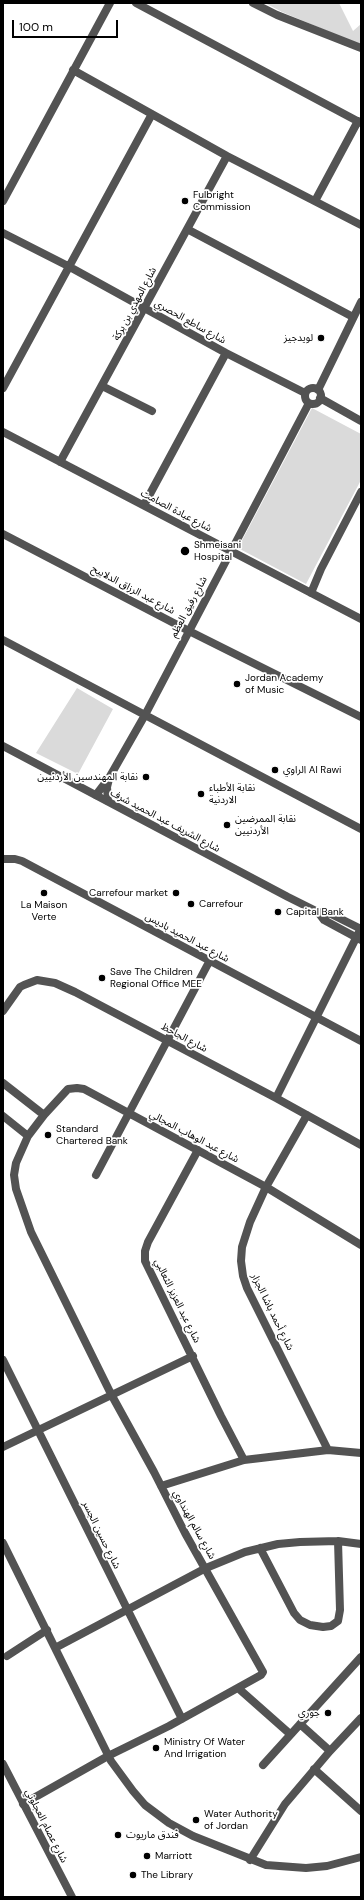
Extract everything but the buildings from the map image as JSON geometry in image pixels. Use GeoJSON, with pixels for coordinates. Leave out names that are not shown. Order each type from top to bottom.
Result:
{"type":"FeatureCollection","features":[{"type":"Feature","properties":{"kind":"street"},"geometry":{"type":"LineString","coordinates":[[3,200],[110,3]]}},
{"type":"Feature","properties":{"kind":"street"},"geometry":{"type":"LineString","coordinates":[[136,3],[359,122],[315,201]]}},
{"type":"Feature","properties":{"kind":"street"},"geometry":{"type":"LineString","coordinates":[[253,3],[277,15],[361,48]]}},
{"type":"Feature","properties":{"kind":"street"},"geometry":{"type":"LineString","coordinates":[[73,70],[227,156],[361,224]]}},
{"type":"Feature","properties":{"kind":"street"},"geometry":{"type":"LineString","coordinates":[[3,388],[152,114]]}},
{"type":"Feature","properties":{"kind":"street","name":"شارع المهدي بن بركة"},"geometry":{"type":"LineString","coordinates":[[60,462],[227,156]]}},
{"type":"Feature","properties":{"kind":"street"},"geometry":{"type":"LineString","coordinates":[[187,229],[353,317]]}},
{"type":"Feature","properties":{"kind":"street","name":"شارع ساطع الحصري"},"geometry":{"type":"LineString","coordinates":[[3,233],[68,266],[226,353],[305,393]]}},
{"type":"Feature","properties":{"kind":"street"},"geometry":{"type":"LineString","coordinates":[[320,398],[318,390],[361,302]]}},
{"type":"Feature","properties":{"kind":"street"},"geometry":{"type":"LineString","coordinates":[[144,505],[226,353]]}},
{"type":"Feature","properties":{"kind":"street"},"geometry":{"type":"LineString","coordinates":[[102,386],[152,411]]}},
{"type":"Feature","properties":{"kind":"street"},"geometry":{"type":"LineString","coordinates":[[318,390],[311,388],[305,393],[305,398],[309,403],[314,404],[320,398]]}},
{"type":"Feature","properties":{"kind":"street"},"geometry":{"type":"LineString","coordinates":[[320,398],[361,421]]}},
{"type":"Feature","properties":{"kind":"street","name":"شارع رفيق العظم"},"geometry":{"type":"LineString","coordinates":[[96,795],[109,778],[145,715],[230,550],[309,403]]}},
{"type":"Feature","properties":{"kind":"street","name":"شارع عبادة الصامت"},"geometry":{"type":"LineString","coordinates":[[3,432],[361,619]]}},
{"type":"Feature","properties":{"kind":"street"},"geometry":{"type":"LineString","coordinates":[[311,593],[321,568],[361,492]]}},
{"type":"Feature","properties":{"kind":"street","name":"شارع عبد الرزاق الدلابيح"},"geometry":{"type":"LineString","coordinates":[[3,534],[189,631],[361,717]]}},
{"type":"Feature","properties":{"kind":"street"},"geometry":{"type":"LineString","coordinates":[[3,640],[361,829]]}},
{"type":"Feature","properties":{"kind":"street","name":"شارع الشريف عبد الحميد شرف"},"geometry":{"type":"LineString","coordinates":[[3,746],[318,912],[331,914],[361,928]]}},
{"type":"Feature","properties":{"kind":"street","name":"شارع رفيق العظم"},"geometry":{"type":"LineString","coordinates":[[108,801],[107,787],[109,778]]}},
{"type":"Feature","properties":{"kind":"street","name":"شارع عبد الحميد باديس"},"geometry":{"type":"LineString","coordinates":[[5,857],[22,861],[209,962],[361,1041]]}},
{"type":"Feature","properties":{"kind":"street","name":"شارع الشريف عبد الحميد شرف"},"geometry":{"type":"LineString","coordinates":[[318,912],[324,920],[358,938]]}},
{"type":"Feature","properties":{"kind":"street"},"geometry":{"type":"LineString","coordinates":[[276,1098],[316,1017],[358,938],[361,928]]}},
{"type":"Feature","properties":{"kind":"street"},"geometry":{"type":"LineString","coordinates":[[96,1175],[209,962]]}},
{"type":"Feature","properties":{"kind":"street","name":"شارع الجاحظ"},"geometry":{"type":"LineString","coordinates":[[3,1011],[20,987],[32,981],[45,980],[75,992],[276,1098],[361,1145]]}},
{"type":"Feature","properties":{"kind":"street"},"geometry":{"type":"LineString","coordinates":[[3,1084],[44,1115]]}},
{"type":"Feature","properties":{"kind":"street","name":"شارع عبد الوهاب المجالي"},"geometry":{"type":"LineString","coordinates":[[28,1136],[44,1115],[68,1089],[84,1089],[266,1187],[361,1245]]}},
{"type":"Feature","properties":{"kind":"street","name":"شارع أحمد باشا الجزار"},"geometry":{"type":"LineString","coordinates":[[307,1115],[266,1187],[244,1240],[241,1261],[243,1276],[248,1288],[328,1450]]}},
{"type":"Feature","properties":{"kind":"street"},"geometry":{"type":"LineString","coordinates":[[3,1116],[28,1136]]}},
{"type":"Feature","properties":{"kind":"street","name":"شارع سالم الهنداوي"},"geometry":{"type":"LineString","coordinates":[[25,1806],[261,1675],[263,1670],[185,1533],[111,1394],[31,1232],[16,1189],[14,1175],[16,1163],[28,1136]]}},
{"type":"Feature","properties":{"kind":"street","name":"شارع عبد العزيز الثعالبي"},"geometry":{"type":"LineString","coordinates":[[198,1150],[148,1242],[145,1251],[145,1261],[244,1460]]}},
{"type":"Feature","properties":{"kind":"street"},"geometry":{"type":"LineString","coordinates":[[3,1447],[193,1356]]}},
{"type":"Feature","properties":{"kind":"street","name":"شارع حسين الجسر"},"geometry":{"type":"LineString","coordinates":[[3,1360],[182,1719]]}},
{"type":"Feature","properties":{"kind":"street"},"geometry":{"type":"LineString","coordinates":[[161,1486],[244,1460],[328,1450],[361,1453]]}},
{"type":"Feature","properties":{"kind":"street"},"geometry":{"type":"LineString","coordinates":[[56,1648],[206,1568],[245,1552],[260,1548],[300,1542],[338,1541],[361,1544]]}},
{"type":"Feature","properties":{"kind":"street"},"geometry":{"type":"LineString","coordinates":[[260,1548],[294,1613],[300,1620],[310,1625],[323,1627],[331,1626],[338,1621],[339,1616],[338,1541]]}},
{"type":"Feature","properties":{"kind":"street"},"geometry":{"type":"LineString","coordinates":[[3,1543],[110,1758],[133,1791],[156,1814],[193,1836],[250,1860],[266,1865],[283,1868],[306,1868],[327,1866],[361,1858]]}},
{"type":"Feature","properties":{"kind":"street"},"geometry":{"type":"LineString","coordinates":[[8,1656],[47,1630]]}},
{"type":"Feature","properties":{"kind":"street"},"geometry":{"type":"LineString","coordinates":[[263,1764],[361,1657]]}},
{"type":"Feature","properties":{"kind":"street"},"geometry":{"type":"LineString","coordinates":[[238,1688],[290,1734]]}},
{"type":"Feature","properties":{"kind":"street"},"geometry":{"type":"LineString","coordinates":[[250,1860],[285,1804],[314,1769],[361,1718]]}},
{"type":"Feature","properties":{"kind":"street"},"geometry":{"type":"LineString","coordinates":[[300,1724],[330,1751]]}},
{"type":"Feature","properties":{"kind":"street","name":"شارع عصام العجلوني"},"geometry":{"type":"LineString","coordinates":[[3,1764],[72,1897]]}},
{"type":"Feature","properties":{"kind":"street"},"geometry":{"type":"LineString","coordinates":[[314,1769],[361,1811]]}},
{"type":"Feature","properties":{"kind":"shaded area"},"geometry":{"type":"Polygon","coordinates":[[[265,3],[339,3],[353,31],[361,24],[361,45],[282,12],[265,3]]]}},
{"type":"Feature","properties":{"kind":"shaded area"},"geometry":{"type":"Polygon","coordinates":[[[312,408],[361,434],[361,480],[306,584],[238,548],[312,408]]]}},
{"type":"Feature","properties":{"kind":"shaded area"},"geometry":{"type":"Polygon","coordinates":[[[77,688],[113,709],[78,774],[36,753],[77,688]]]}},
{"type":"Feature","properties":{"kind":"place","name":"Fulbright Commission"},"geometry":{"type":"Point","coordinates":[185,201]}},
{"type":"Feature","properties":{"kind":"place","name":"لويدجيز"},"geometry":{"type":"Point","coordinates":[321,338]}},
{"type":"Feature","properties":{"kind":"place","name":"Shmeisani Hospital"},"geometry":{"type":"Point","coordinates":[185,551]}},
{"type":"Feature","properties":{"kind":"place","name":"Jordan Academy of Music"},"geometry":{"type":"Point","coordinates":[237,684]}},
{"type":"Feature","properties":{"kind":"place","name":"الراوي Al Rawi"},"geometry":{"type":"Point","coordinates":[275,770]}},
{"type":"Feature","properties":{"kind":"place","name":"نقابة المهندسين الأردنيين"},"geometry":{"type":"Point","coordinates":[146,777]}},
{"type":"Feature","properties":{"kind":"place","name":"نقابة الأطباء الاردنية"},"geometry":{"type":"Point","coordinates":[201,794]}},
{"type":"Feature","properties":{"kind":"place","name":"نقابة الممرضين الأردنيين"},"geometry":{"type":"Point","coordinates":[227,825]}},
{"type":"Feature","properties":{"kind":"place","name":"La Maison Verte"},"geometry":{"type":"Point","coordinates":[44,893]}},
{"type":"Feature","properties":{"kind":"place","name":"Carrefour market"},"geometry":{"type":"Point","coordinates":[176,893]}},
{"type":"Feature","properties":{"kind":"place","name":"Carrefour"},"geometry":{"type":"Point","coordinates":[191,904]}},
{"type":"Feature","properties":{"kind":"place","name":"Capital Bank"},"geometry":{"type":"Point","coordinates":[278,912]}},
{"type":"Feature","properties":{"kind":"place","name":"Save The Children Regional Office MEE"},"geometry":{"type":"Point","coordinates":[102,978]}},
{"type":"Feature","properties":{"kind":"place","name":"Standard Chartered Bank"},"geometry":{"type":"Point","coordinates":[48,1135]}},
{"type":"Feature","properties":{"kind":"place","name":"جوري"},"geometry":{"type":"Point","coordinates":[328,1713]}},
{"type":"Feature","properties":{"kind":"place","name":"Ministry Of Water And Irrigation"},"geometry":{"type":"Point","coordinates":[156,1748]}},
{"type":"Feature","properties":{"kind":"place","name":"Water Authority of Jordan"},"geometry":{"type":"Point","coordinates":[196,1820]}},
{"type":"Feature","properties":{"kind":"place","name":"فندق ماريوت"},"geometry":{"type":"Point","coordinates":[118,1835]}},
{"type":"Feature","properties":{"kind":"place","name":"Marriott"},"geometry":{"type":"Point","coordinates":[147,1856]}},
{"type":"Feature","properties":{"kind":"place","name":"The Library"},"geometry":{"type":"Point","coordinates":[133,1875]}}]}
